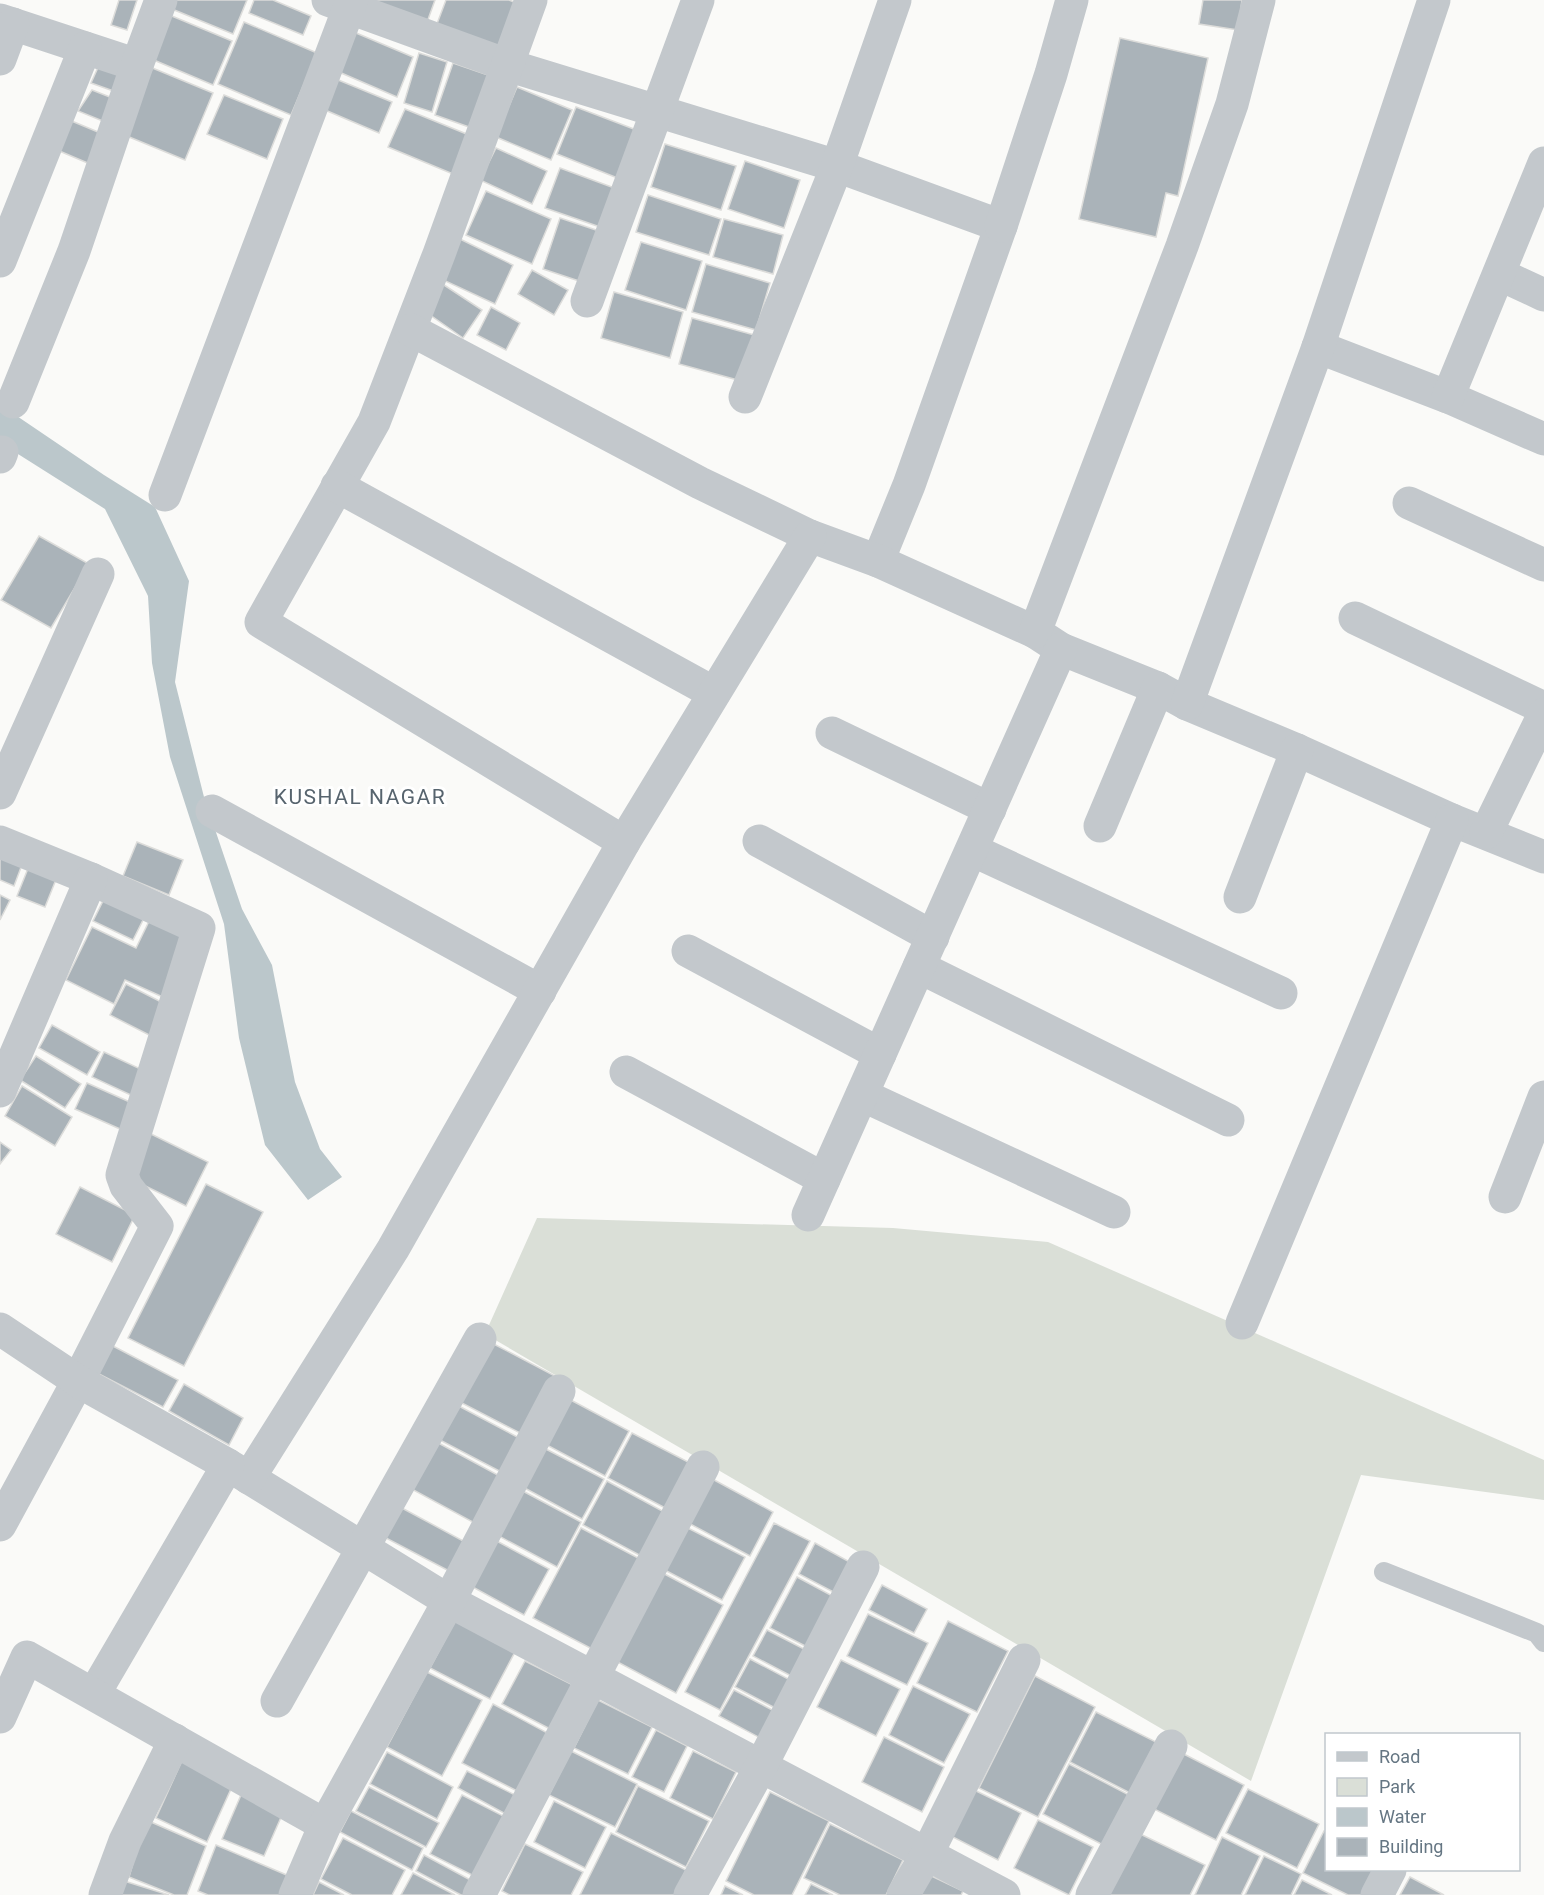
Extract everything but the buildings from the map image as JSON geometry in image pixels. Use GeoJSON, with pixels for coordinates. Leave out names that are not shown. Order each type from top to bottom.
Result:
{"type":"FeatureCollection","features":[{"type":"Feature","properties":{"kind":"street"},"geometry":{"type":"LineString","coordinates":[[13,402],[74,251],[161,0]]}},
{"type":"Feature","properties":{"kind":"street"},"geometry":{"type":"LineString","coordinates":[[531,0],[411,330],[374,422],[261,622],[624,842]]}},
{"type":"Feature","properties":{"kind":"street"},"geometry":{"type":"LineString","coordinates":[[587,301],[698,0]]}},
{"type":"Feature","properties":{"kind":"street"},"geometry":{"type":"LineString","coordinates":[[745,397],[837,166],[895,0]]}},
{"type":"Feature","properties":{"kind":"street"},"geometry":{"type":"LineString","coordinates":[[878,561],[909,485],[1001,226],[1051,74],[1072,0]]}},
{"type":"Feature","properties":{"kind":"street"},"geometry":{"type":"LineString","coordinates":[[808,1215],[990,809],[1232,104],[1259,0]]}},
{"type":"Feature","properties":{"kind":"street"},"geometry":{"type":"LineString","coordinates":[[1187,704],[1318,347],[1434,0]]}},
{"type":"Feature","properties":{"kind":"street"},"geometry":{"type":"LineString","coordinates":[[165,495],[343,3],[507,65],[837,166],[1001,226]]}},
{"type":"Feature","properties":{"kind":"street"},"geometry":{"type":"LineString","coordinates":[[0,59],[6,22],[137,65]]}},
{"type":"Feature","properties":{"kind":"street"},"geometry":{"type":"LineString","coordinates":[[0,261],[85,48]]}},
{"type":"Feature","properties":{"kind":"street"},"geometry":{"type":"LineString","coordinates":[[1448,397],[1544,163]]}},
{"type":"Feature","properties":{"kind":"street"},"geometry":{"type":"LineString","coordinates":[[1499,274],[1544,295]]}},
{"type":"Feature","properties":{"kind":"street"},"geometry":{"type":"LineString","coordinates":[[411,330],[700,483],[810,536],[878,561],[1158,688],[1187,704],[1297,750],[1452,820],[1544,857]]}},
{"type":"Feature","properties":{"kind":"street"},"geometry":{"type":"LineString","coordinates":[[1318,347],[1448,397],[1544,439]]}},
{"type":"Feature","properties":{"kind":"street"},"geometry":{"type":"LineString","coordinates":[[337,486],[714,693]]}},
{"type":"Feature","properties":{"kind":"street"},"geometry":{"type":"LineString","coordinates":[[1410,503],[1544,565]]}},
{"type":"Feature","properties":{"kind":"street"},"geometry":{"type":"LineString","coordinates":[[94,1695],[238,1472],[393,1250],[624,842],[810,536]]}},
{"type":"Feature","properties":{"kind":"street"},"geometry":{"type":"LineString","coordinates":[[0,793],[98,574]]}},
{"type":"Feature","properties":{"kind":"street"},"geometry":{"type":"LineString","coordinates":[[1354,618],[1544,708]]}},
{"type":"Feature","properties":{"kind":"street"},"geometry":{"type":"LineString","coordinates":[[1100,826],[1158,688]]}},
{"type":"Feature","properties":{"kind":"street"},"geometry":{"type":"LineString","coordinates":[[1486,833],[1544,714]]}},
{"type":"Feature","properties":{"kind":"street"},"geometry":{"type":"LineString","coordinates":[[832,733],[990,809]]}},
{"type":"Feature","properties":{"kind":"street"},"geometry":{"type":"LineString","coordinates":[[1240,897],[1297,750]]}},
{"type":"Feature","properties":{"kind":"street"},"geometry":{"type":"LineString","coordinates":[[212,811],[540,991]]}},
{"type":"Feature","properties":{"kind":"street"},"geometry":{"type":"LineString","coordinates":[[1242,1323],[1452,820]]}},
{"type":"Feature","properties":{"kind":"street"},"geometry":{"type":"LineString","coordinates":[[759,841],[933,937]]}},
{"type":"Feature","properties":{"kind":"street"},"geometry":{"type":"LineString","coordinates":[[0,842],[91,879],[199,928],[122,1175],[126,1186],[157,1226],[78,1381],[0,1525]]}},
{"type":"Feature","properties":{"kind":"street"},"geometry":{"type":"LineString","coordinates":[[972,850],[1281,993]]}},
{"type":"Feature","properties":{"kind":"street"},"geometry":{"type":"LineString","coordinates":[[0,1091],[91,879]]}},
{"type":"Feature","properties":{"kind":"street"},"geometry":{"type":"LineString","coordinates":[[688,951],[880,1054]]}},
{"type":"Feature","properties":{"kind":"street"},"geometry":{"type":"LineString","coordinates":[[919,967],[1228,1120]]}},
{"type":"Feature","properties":{"kind":"street"},"geometry":{"type":"LineString","coordinates":[[626,1072],[824,1179]]}},
{"type":"Feature","properties":{"kind":"street"},"geometry":{"type":"LineString","coordinates":[[862,1095],[1114,1212]]}},
{"type":"Feature","properties":{"kind":"street"},"geometry":{"type":"LineString","coordinates":[[1505,1197],[1544,1097]]}},
{"type":"Feature","properties":{"kind":"street"},"geometry":{"type":"LineString","coordinates":[[0,1329],[78,1381],[363,1546],[449,1601],[1004,1895]]}},
{"type":"Feature","properties":{"kind":"street"},"geometry":{"type":"LineString","coordinates":[[277,1701],[480,1339]]}},
{"type":"Feature","properties":{"kind":"street"},"geometry":{"type":"LineString","coordinates":[[295,1895],[325,1824],[449,1601],[559,1391]]}},
{"type":"Feature","properties":{"kind":"street"},"geometry":{"type":"LineString","coordinates":[[479,1895],[704,1467]]}},
{"type":"Feature","properties":{"kind":"street"},"geometry":{"type":"LineString","coordinates":[[690,1895],[761,1766],[863,1567]]}},
{"type":"Feature","properties":{"kind":"street"},"geometry":{"type":"LineString","coordinates":[[0,1717],[27,1657],[325,1824]]}},
{"type":"Feature","properties":{"kind":"street"},"geometry":{"type":"LineString","coordinates":[[903,1895],[927,1854],[1024,1660]]}},
{"type":"Feature","properties":{"kind":"street"},"geometry":{"type":"LineString","coordinates":[[105,1895],[124,1841],[175,1740]]}},
{"type":"Feature","properties":{"kind":"street"},"geometry":{"type":"LineString","coordinates":[[1092,1895],[1171,1746]]}},
{"type":"Feature","properties":{"kind":"street"},"geometry":{"type":"LineString","coordinates":[[1377,1895],[1389,1871]]}},
{"type":"Feature","properties":{"kind":"lane"},"geometry":{"type":"LineString","coordinates":[[1384,1572],[1537,1633],[1544,1642]]}},
{"type":"Feature","properties":{"kind":"green space"},"geometry":{"type":"Polygon","coordinates":[[[537,1218],[893,1228],[1048,1242],[1544,1460],[1544,1500],[1361,1475],[1251,1781],[485,1334],[537,1218]]]}},
{"type":"Feature","properties":{"kind":"water"},"geometry":{"type":"Polygon","coordinates":[[[0,409],[8,410],[155,507],[189,581],[175,682],[204,797],[242,909],[272,965],[295,1082],[320,1149],[342,1177],[308,1200],[265,1145],[239,1038],[224,924],[170,757],[152,663],[148,596],[105,509],[18,454],[0,447],[0,409]]]}},
{"type":"Feature","properties":{"kind":"district","name":"KUSHAL NAGAR"},"geometry":{"type":"Point","coordinates":[360,797]}}]}
